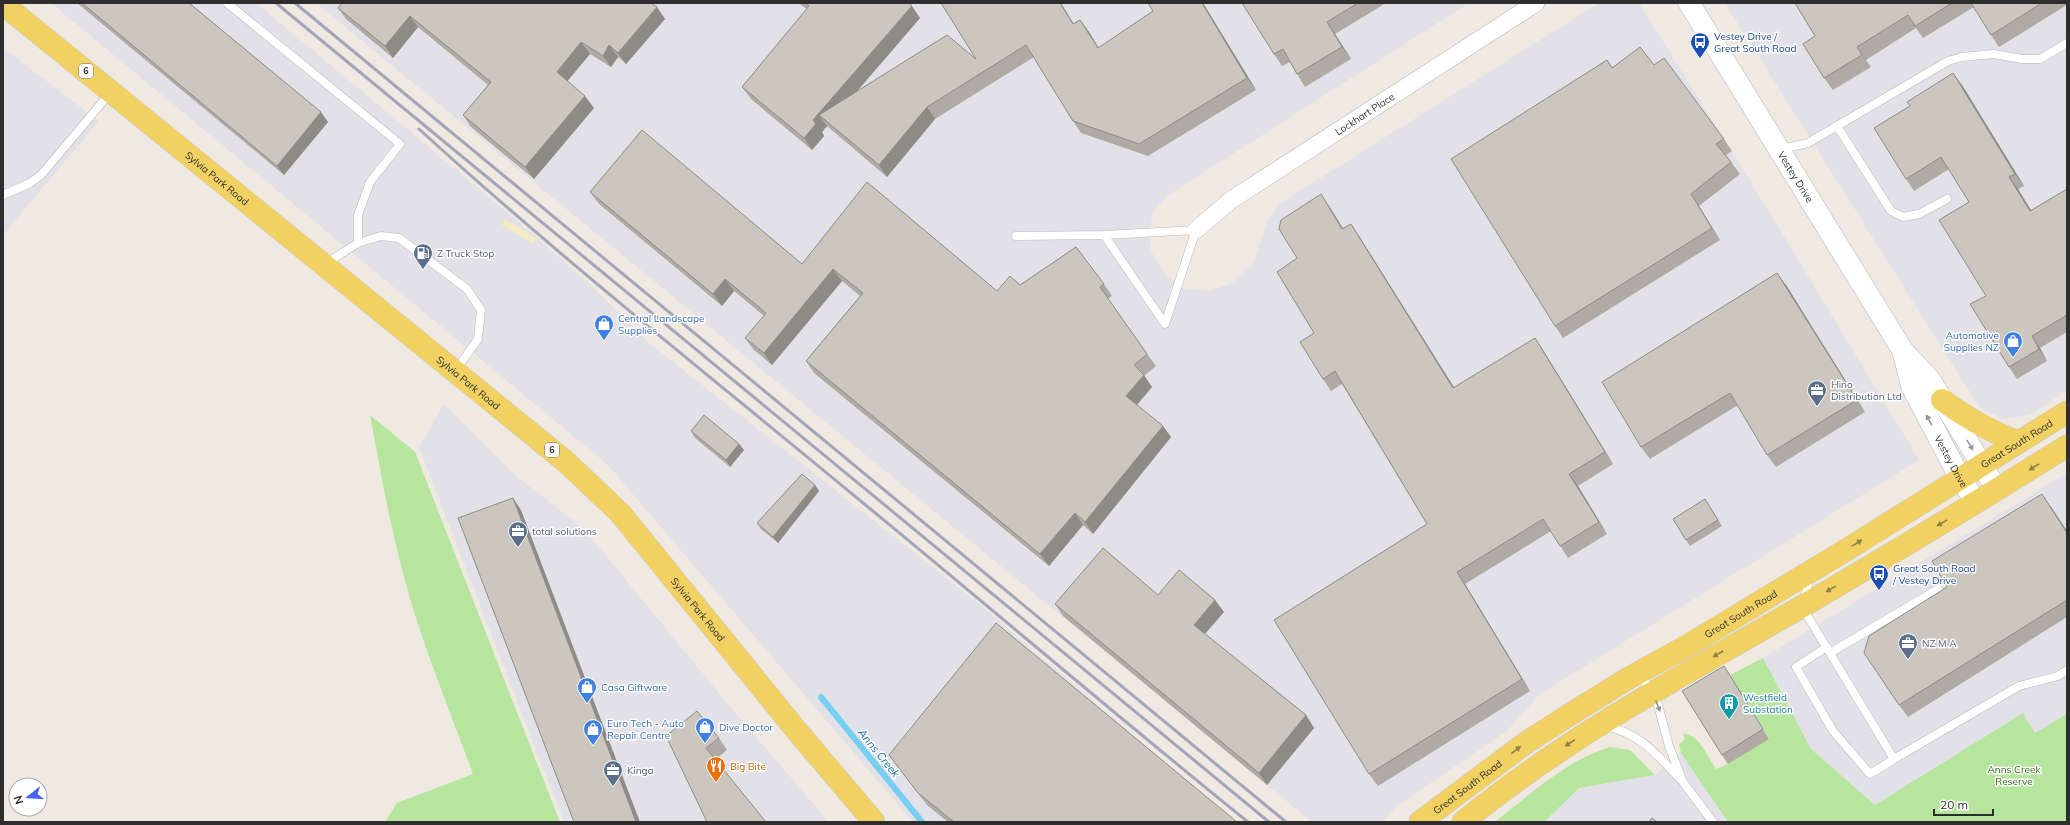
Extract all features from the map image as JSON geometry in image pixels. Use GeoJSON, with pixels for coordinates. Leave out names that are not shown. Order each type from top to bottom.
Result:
{"type":"FeatureCollection","features":[{"type":"Feature","properties":{"kind":"main road","name":"Sylvia Park Road"},"geometry":{"type":"LineString","coordinates":[[3,4],[565,461],[620,513],[797,731],[874,822]]}},
{"type":"Feature","properties":{"kind":"main road"},"geometry":{"type":"LineString","coordinates":[[1942,400],[1968,419],[1998,434],[2019,442]]}},
{"type":"Feature","properties":{"kind":"main road","name":"Great South Road"},"geometry":{"type":"LineString","coordinates":[[1420,822],[1527,742],[1640,671],[1687,646],[1812,571],[2067,412]]}},
{"type":"Feature","properties":{"kind":"main road"},"geometry":{"type":"LineString","coordinates":[[1463,822],[1525,774],[1598,725],[1802,607],[1997,490],[2067,446]]}},
{"type":"Feature","properties":{"kind":"street","name":"Lockhart Place"},"geometry":{"type":"LineString","coordinates":[[1196,230],[1231,200],[1536,3]]}},
{"type":"Feature","properties":{"kind":"street","name":"Vestey Drive"},"geometry":{"type":"LineString","coordinates":[[1689,3],[1903,351],[1930,380],[1997,490]]}},
{"type":"Feature","properties":{"kind":"street","name":"Vestey Drive"},"geometry":{"type":"LineString","coordinates":[[1903,351],[1912,387],[1960,478],[1976,502]]}},
{"type":"Feature","properties":{"kind":"lane"},"geometry":{"type":"LineString","coordinates":[[227,3],[400,144],[370,182],[358,215],[358,243]]}},
{"type":"Feature","properties":{"kind":"lane"},"geometry":{"type":"LineString","coordinates":[[1778,150],[1808,143],[1948,61],[1962,57],[1994,54],[2022,59],[2040,59],[2067,43]]}},
{"type":"Feature","properties":{"kind":"lane"},"geometry":{"type":"LineString","coordinates":[[3,195],[30,184],[41,175],[111,92]]}},
{"type":"Feature","properties":{"kind":"lane"},"geometry":{"type":"LineString","coordinates":[[1837,126],[1891,211],[1903,217],[1919,214],[1947,199]]}},
{"type":"Feature","properties":{"kind":"lane"},"geometry":{"type":"LineString","coordinates":[[1016,236],[1104,235],[1196,230],[1165,324],[1104,235]]}},
{"type":"Feature","properties":{"kind":"lane"},"geometry":{"type":"LineString","coordinates":[[324,264],[358,243],[381,236],[399,238],[467,289],[481,310],[478,340],[455,371]]}},
{"type":"Feature","properties":{"kind":"lane"},"geometry":{"type":"LineString","coordinates":[[1812,571],[1802,607],[1894,760]]}},
{"type":"Feature","properties":{"kind":"lane"},"geometry":{"type":"LineString","coordinates":[[1938,589],[1796,667],[1833,731],[1870,774],[2019,686],[2058,676],[2067,670]]}},
{"type":"Feature","properties":{"kind":"lane"},"geometry":{"type":"LineString","coordinates":[[1640,671],[1658,705],[1669,746],[1683,782]]}},
{"type":"Feature","properties":{"kind":"lane"},"geometry":{"type":"LineString","coordinates":[[1598,725],[1621,729],[1633,735],[1650,747],[1683,782],[1713,822]]}},
{"type":"Feature","properties":{"kind":"shaded area"},"geometry":{"type":"Polygon","coordinates":[[[51,3],[256,3],[533,234],[600,294],[649,343],[968,595],[1236,822],[913,822],[607,464],[51,3]]]}},
{"type":"Feature","properties":{"kind":"shaded area"},"geometry":{"type":"Polygon","coordinates":[[[316,3],[1469,3],[1170,194],[1154,210],[1150,228],[1151,251],[1163,271],[1182,288],[1209,291],[1231,284],[1254,261],[1267,221],[1279,204],[1599,3],[1639,3],[1770,213],[1919,460],[1540,694],[1507,731],[1398,805],[1383,822],[1312,822],[316,3]]]}},
{"type":"Feature","properties":{"kind":"shaded area"},"geometry":{"type":"Polygon","coordinates":[[[1725,3],[2067,3],[2067,390],[2030,415],[2003,419],[1980,408],[1725,3]]]}},
{"type":"Feature","properties":{"kind":"shaded area"},"geometry":{"type":"Polygon","coordinates":[[[3,48],[99,121],[3,235],[3,48]]]}},
{"type":"Feature","properties":{"kind":"shaded area"},"geometry":{"type":"Polygon","coordinates":[[[444,404],[515,475],[584,529],[727,703],[829,822],[564,822],[419,447],[444,404]]]}},
{"type":"Feature","properties":{"kind":"shaded area"},"geometry":{"type":"Polygon","coordinates":[[[2067,473],[2067,714],[2035,733],[2023,713],[1875,806],[1811,749],[1763,658],[2067,473]]]}},
{"type":"Feature","properties":{"kind":"shaded area"},"geometry":{"type":"Polygon","coordinates":[[[1681,753],[1728,822],[1544,822],[1579,788],[1655,775],[1681,753]]]}},
{"type":"Feature","properties":{"kind":"green space"},"geometry":{"type":"Polygon","coordinates":[[[370,415],[415,452],[560,822],[385,822],[397,803],[473,774],[427,650],[410,599],[393,534],[370,415]]]}},
{"type":"Feature","properties":{"kind":"green space","name":"Anns Creek Reserve"},"geometry":{"type":"Polygon","coordinates":[[[1763,658],[1811,749],[1875,805],[2023,713],[2035,733],[2067,714],[2067,822],[1728,822],[1681,753],[1679,744],[1685,739],[1683,734],[1694,738],[1702,747],[1716,769],[1728,764],[1769,738],[1730,675],[1763,658]]]}},
{"type":"Feature","properties":{"kind":"green space"},"geometry":{"type":"Polygon","coordinates":[[[1610,747],[1630,750],[1655,775],[1579,788],[1544,822],[1495,822],[1549,779],[1578,761],[1610,747]]]}},
{"type":"Feature","properties":{"kind":"sand"},"geometry":{"type":"Polygon","coordinates":[[[505,219],[536,238],[533,244],[502,225],[505,219]]]}},
{"type":"Feature","properties":{"kind":"building"},"geometry":{"type":"Polygon","coordinates":[[[82,3],[189,3],[321,112],[277,166],[82,3]]]}},
{"type":"Feature","properties":{"kind":"building"},"geometry":{"type":"Polygon","coordinates":[[[342,3],[651,3],[657,7],[618,53],[609,45],[603,56],[581,42],[557,72],[585,96],[525,167],[463,115],[491,82],[410,16],[385,46],[338,8],[342,3]]]}},
{"type":"Feature","properties":{"kind":"building"},"geometry":{"type":"Polygon","coordinates":[[[805,3],[909,3],[912,6],[813,120],[816,124],[804,138],[742,87],[809,6],[805,3]]]}},
{"type":"Feature","properties":{"kind":"building"},"geometry":{"type":"Polygon","coordinates":[[[941,3],[1060,3],[1073,24],[1080,20],[1098,48],[1153,11],[1148,3],[1202,3],[1247,78],[1139,144],[1073,121],[1026,45],[927,107],[879,165],[819,115],[947,35],[976,59],[941,3]]]}},
{"type":"Feature","properties":{"kind":"building"},"geometry":{"type":"Polygon","coordinates":[[[1242,3],[1358,3],[1327,22],[1342,47],[1297,74],[1283,49],[1274,54],[1242,3]]]}},
{"type":"Feature","properties":{"kind":"building"},"geometry":{"type":"Polygon","coordinates":[[[1795,3],[1952,3],[1915,26],[1908,15],[1857,47],[1862,55],[1824,78],[1803,44],[1815,36],[1795,3]]]}},
{"type":"Feature","properties":{"kind":"building"},"geometry":{"type":"Polygon","coordinates":[[[1971,3],[2042,3],[1991,35],[1971,3]]]}},
{"type":"Feature","properties":{"kind":"building"},"geometry":{"type":"Polygon","coordinates":[[[1640,47],[1654,65],[1664,58],[1724,139],[1716,144],[1731,162],[1691,194],[1712,228],[1555,326],[1451,159],[1607,60],[1612,68],[1640,47]]]}},
{"type":"Feature","properties":{"kind":"building"},"geometry":{"type":"Polygon","coordinates":[[[1953,73],[2015,174],[2009,177],[2030,211],[2067,189],[2067,315],[2032,336],[2039,349],[2009,367],[1970,304],[1986,296],[1939,220],[1969,202],[1941,157],[1906,179],[1874,128],[1910,106],[1907,102],[1953,73]]]}},
{"type":"Feature","properties":{"kind":"building"},"geometry":{"type":"Polygon","coordinates":[[[642,130],[802,264],[867,182],[997,291],[1010,276],[1020,285],[1076,247],[1104,284],[1100,287],[1147,354],[1134,365],[1144,375],[1126,396],[1163,426],[1085,522],[1075,513],[1040,554],[806,361],[863,293],[833,269],[764,353],[745,338],[766,313],[725,279],[713,294],[590,192],[642,130]]]}},
{"type":"Feature","properties":{"kind":"building"},"geometry":{"type":"Polygon","coordinates":[[[1321,194],[1342,229],[1351,224],[1453,388],[1535,338],[1605,452],[1569,474],[1599,522],[1560,546],[1543,519],[1457,572],[1522,679],[1369,774],[1274,620],[1427,524],[1335,371],[1323,379],[1300,342],[1314,333],[1277,272],[1297,258],[1279,229],[1281,220],[1321,194]]]}},
{"type":"Feature","properties":{"kind":"building"},"geometry":{"type":"Polygon","coordinates":[[[1777,273],[1857,400],[1767,455],[1730,393],[1641,447],[1602,382],[1777,273]]]}},
{"type":"Feature","properties":{"kind":"building"},"geometry":{"type":"Polygon","coordinates":[[[704,415],[739,444],[726,460],[691,431],[704,415]]]}},
{"type":"Feature","properties":{"kind":"building"},"geometry":{"type":"Polygon","coordinates":[[[802,474],[815,485],[773,537],[757,523],[802,474]]]}},
{"type":"Feature","properties":{"kind":"building"},"geometry":{"type":"Polygon","coordinates":[[[2042,494],[2067,533],[2067,600],[1899,705],[1864,653],[1869,636],[1947,587],[1932,561],[2042,494]]]}},
{"type":"Feature","properties":{"kind":"building"},"geometry":{"type":"Polygon","coordinates":[[[513,498],[636,822],[574,822],[458,518],[513,498]]]}},
{"type":"Feature","properties":{"kind":"building"},"geometry":{"type":"Polygon","coordinates":[[[1705,499],[1718,520],[1686,540],[1673,519],[1705,499]]]}},
{"type":"Feature","properties":{"kind":"building"},"geometry":{"type":"Polygon","coordinates":[[[1103,548],[1158,595],[1179,570],[1215,600],[1194,625],[1306,715],[1259,773],[1055,604],[1103,548]]]}},
{"type":"Feature","properties":{"kind":"building"},"geometry":{"type":"Polygon","coordinates":[[[996,623],[1237,822],[954,822],[918,793],[889,755],[996,623]]]}},
{"type":"Feature","properties":{"kind":"building","name":"Westfield Substation"},"geometry":{"type":"Polygon","coordinates":[[[1724,666],[1763,729],[1722,755],[1682,691],[1724,666]]]}},
{"type":"Feature","properties":{"kind":"building"},"geometry":{"type":"Polygon","coordinates":[[[697,711],[719,738],[706,748],[766,822],[707,822],[666,736],[697,711]]]}},
{"type":"Feature","properties":{"kind":"building"},"geometry":{"type":"Polygon","coordinates":[[[1652,818],[1657,822],[1649,822],[1652,818]]]}},
{"type":"Feature","properties":{"kind":"waterway","name":"Anns Creek"},"geometry":{"type":"LineString","coordinates":[[821,697],[922,822]]}},
{"type":"Feature","properties":{"kind":"railway"},"geometry":{"type":"LineString","coordinates":[[276,3],[1269,822]]}},
{"type":"Feature","properties":{"kind":"railway"},"geometry":{"type":"LineString","coordinates":[[295,3],[1286,822]]}},
{"type":"Feature","properties":{"kind":"railway"},"geometry":{"type":"LineString","coordinates":[[419,129],[525,223],[687,359],[901,534],[1248,822]]}},
{"type":"Feature","properties":{"kind":"place","name":"Vestey Drive / Great South Road"},"geometry":{"type":"Point","coordinates":[1700,59]}},
{"type":"Feature","properties":{"kind":"place","name":"Z Truck Stop"},"geometry":{"type":"Point","coordinates":[423,270]}},
{"type":"Feature","properties":{"kind":"place","name":"Central Landscape Supplies"},"geometry":{"type":"Point","coordinates":[604,341]}},
{"type":"Feature","properties":{"kind":"place","name":"Automotive Supplies NZ"},"geometry":{"type":"Point","coordinates":[2013,358]}},
{"type":"Feature","properties":{"kind":"place","name":"Hino Distribution Ltd"},"geometry":{"type":"Point","coordinates":[1817,407]}},
{"type":"Feature","properties":{"kind":"place","name":"total solutions"},"geometry":{"type":"Point","coordinates":[518,548]}},
{"type":"Feature","properties":{"kind":"place","name":"Great South Road / Vestey Drive"},"geometry":{"type":"Point","coordinates":[1879,591]}},
{"type":"Feature","properties":{"kind":"place","name":"NZ M A"},"geometry":{"type":"Point","coordinates":[1908,660]}},
{"type":"Feature","properties":{"kind":"place","name":"Casa Giftware"},"geometry":{"type":"Point","coordinates":[587,704]}},
{"type":"Feature","properties":{"kind":"place","name":"Westfield Substation"},"geometry":{"type":"Point","coordinates":[1729,720]}},
{"type":"Feature","properties":{"kind":"place","name":"Dive Doctor"},"geometry":{"type":"Point","coordinates":[705,744]}},
{"type":"Feature","properties":{"kind":"place","name":"Euro Tech - Auto Repair Centre"},"geometry":{"type":"Point","coordinates":[593,746]}},
{"type":"Feature","properties":{"kind":"place","name":"Big Bite"},"geometry":{"type":"Point","coordinates":[716,783]}},
{"type":"Feature","properties":{"kind":"place","name":"Kinga"},"geometry":{"type":"Point","coordinates":[613,787]}}]}
